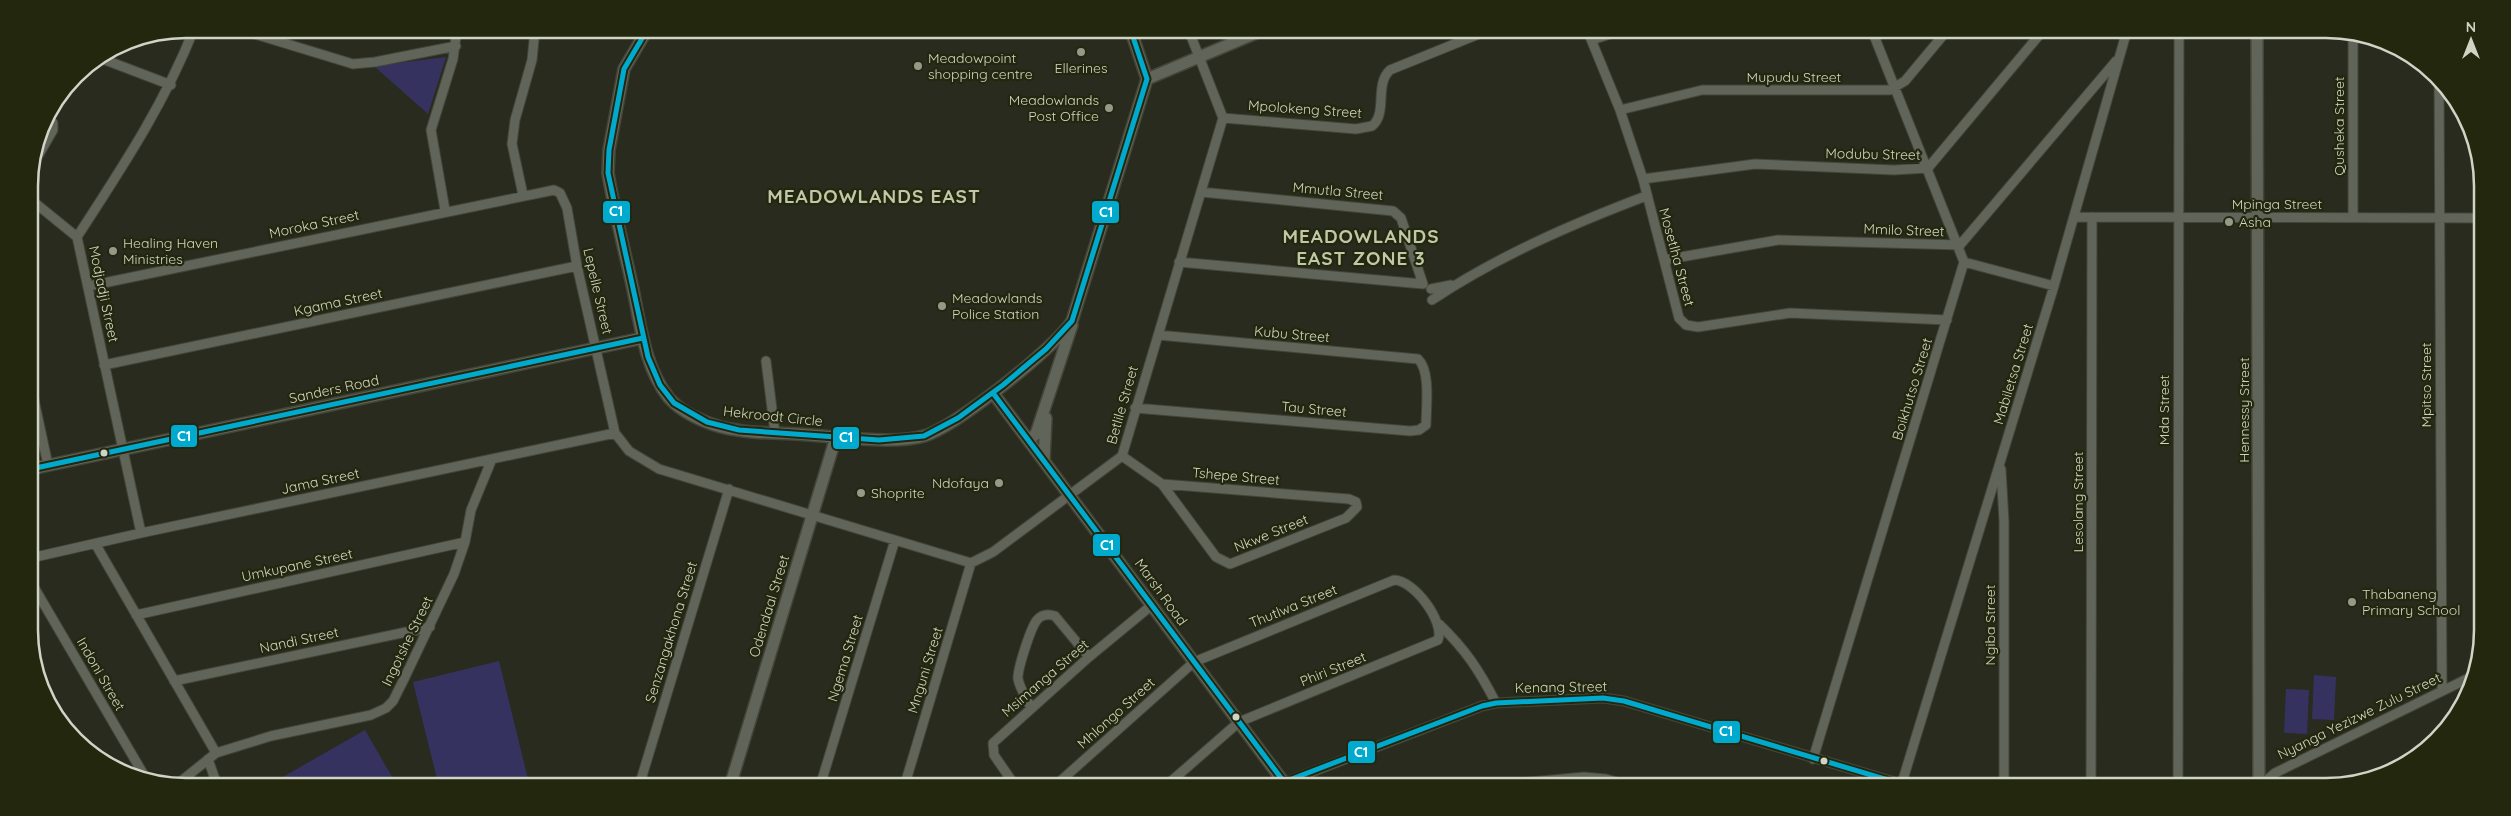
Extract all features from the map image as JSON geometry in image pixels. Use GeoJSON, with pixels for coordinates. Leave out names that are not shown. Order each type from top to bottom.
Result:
{"type":"FeatureCollection","features":[{"type":"Feature","properties":{"kind":"street","name":"Modjadji Street"},"geometry":{"type":"LineString","coordinates":[[141,533],[77,237],[149,124],[171,85],[190,38]]}},
{"type":"Feature","properties":{"kind":"street"},"geometry":{"type":"LineString","coordinates":[[268,38],[353,64],[375,62],[456,46]]}},
{"type":"Feature","properties":{"kind":"street"},"geometry":{"type":"LineString","coordinates":[[445,210],[431,130],[456,46],[456,38]]}},
{"type":"Feature","properties":{"kind":"street"},"geometry":{"type":"LineString","coordinates":[[523,195],[513,157],[512,132],[532,60],[534,38]]}},
{"type":"Feature","properties":{"kind":"street","name":"Hekroodt Circle"},"geometry":{"type":"LineString","coordinates":[[642,38],[624,69],[609,150],[608,173],[643,338],[656,378],[679,407],[704,421],[720,427],[775,433],[888,439],[911,439],[926,436],[946,426],[993,393],[1056,340],[1075,316],[1147,78]]}},
{"type":"Feature","properties":{"kind":"street"},"geometry":{"type":"LineString","coordinates":[[1133,38],[1147,78],[1244,38]]}},
{"type":"Feature","properties":{"kind":"street"},"geometry":{"type":"LineString","coordinates":[[1192,38],[1223,118]]}},
{"type":"Feature","properties":{"kind":"street","name":"Mpolokeng Street"},"geometry":{"type":"LineString","coordinates":[[1223,118],[1356,129],[1372,126],[1379,118],[1382,84],[1390,70],[1469,38]]}},
{"type":"Feature","properties":{"kind":"street","name":"Mosetlha Street"},"geometry":{"type":"LineString","coordinates":[[1591,38],[1620,110],[1643,179],[1680,318],[1686,325],[1694,327],[1790,313],[1947,320]]}},
{"type":"Feature","properties":{"kind":"street","name":"Boikhutso Street"},"geometry":{"type":"LineString","coordinates":[[1813,759],[1964,262],[1960,245],[1875,38]]}},
{"type":"Feature","properties":{"kind":"street"},"geometry":{"type":"LineString","coordinates":[[1895,88],[1905,81],[1941,38]]}},
{"type":"Feature","properties":{"kind":"street","name":"Modubu Street"},"geometry":{"type":"LineString","coordinates":[[1643,179],[1756,164],[1894,170],[1928,168],[2037,38]]}},
{"type":"Feature","properties":{"kind":"street","name":"Mabiletsa Street"},"geometry":{"type":"LineString","coordinates":[[1906,778],[1929,696],[2075,217],[2125,38]]}},
{"type":"Feature","properties":{"kind":"street","name":"Mda Street"},"geometry":{"type":"LineString","coordinates":[[2178,778],[2179,38]]}},
{"type":"Feature","properties":{"kind":"street","name":"Hennessy Street"},"geometry":{"type":"LineString","coordinates":[[2257,38],[2259,778]]}},
{"type":"Feature","properties":{"kind":"street","name":"Qusheka Street"},"geometry":{"type":"LineString","coordinates":[[2352,40],[2353,217]]}},
{"type":"Feature","properties":{"kind":"street","name":"Mmilo Street"},"geometry":{"type":"LineString","coordinates":[[1664,260],[1778,240],[1960,245],[2118,58]]}},
{"type":"Feature","properties":{"kind":"street"},"geometry":{"type":"LineString","coordinates":[[106,60],[171,85]]}},
{"type":"Feature","properties":{"kind":"street","name":"Mupudu Street"},"geometry":{"type":"LineString","coordinates":[[1620,110],[1702,90],[1879,91],[1895,88]]}},
{"type":"Feature","properties":{"kind":"street","name":"Mpitso Street"},"geometry":{"type":"LineString","coordinates":[[2439,90],[2438,218],[2442,691]]}},
{"type":"Feature","properties":{"kind":"street","name":"Betlile Street"},"geometry":{"type":"LineString","coordinates":[[971,563],[993,552],[1122,456],[1223,118]]}},
{"type":"Feature","properties":{"kind":"street"},"geometry":{"type":"LineString","coordinates":[[43,147],[53,130],[52,122]]}},
{"type":"Feature","properties":{"kind":"street","name":"Moroka Street"},"geometry":{"type":"LineString","coordinates":[[89,286],[546,189]]}},
{"type":"Feature","properties":{"kind":"street","name":"Lepelle Street"},"geometry":{"type":"LineString","coordinates":[[546,189],[560,193],[564,200],[615,433],[629,451],[641,460],[659,469],[812,515]]}},
{"type":"Feature","properties":{"kind":"street","name":"Mmutla Street"},"geometry":{"type":"LineString","coordinates":[[1200,192],[1393,211],[1401,218],[1427,287]]}},
{"type":"Feature","properties":{"kind":"street"},"geometry":{"type":"LineString","coordinates":[[1432,300],[1459,283],[1532,244],[1646,196]]}},
{"type":"Feature","properties":{"kind":"street"},"geometry":{"type":"LineString","coordinates":[[38,205],[77,237]]}},
{"type":"Feature","properties":{"kind":"street","name":"Mpinga Street"},"geometry":{"type":"LineString","coordinates":[[2075,217],[2474,218]]}},
{"type":"Feature","properties":{"kind":"street","name":"Lesolang Street"},"geometry":{"type":"LineString","coordinates":[[2091,778],[2092,217]]}},
{"type":"Feature","properties":{"kind":"street"},"geometry":{"type":"LineString","coordinates":[[1179,262],[1427,287],[1459,283]]}},
{"type":"Feature","properties":{"kind":"street"},"geometry":{"type":"LineString","coordinates":[[1964,262],[2054,286]]}},
{"type":"Feature","properties":{"kind":"street","name":"Kgama Street"},"geometry":{"type":"LineString","coordinates":[[104,365],[577,266]]}},
{"type":"Feature","properties":{"kind":"street"},"geometry":{"type":"LineString","coordinates":[[1029,440],[1036,434],[1075,316]]}},
{"type":"Feature","properties":{"kind":"street","name":"Kubu Street"},"geometry":{"type":"LineString","coordinates":[[1158,335],[1418,360],[1423,364]]}},
{"type":"Feature","properties":{"kind":"street","name":"Sanders Road"},"geometry":{"type":"LineString","coordinates":[[38,467],[643,338]]}},
{"type":"Feature","properties":{"kind":"street"},"geometry":{"type":"LineString","coordinates":[[766,361],[775,433]]}},
{"type":"Feature","properties":{"kind":"street","name":"Tau Street"},"geometry":{"type":"LineString","coordinates":[[1135,408],[1419,430],[1426,425],[1426,375],[1423,364]]}},
{"type":"Feature","properties":{"kind":"street","name":"Marsh Road"},"geometry":{"type":"LineString","coordinates":[[993,393],[1072,495],[1279,778]]}},
{"type":"Feature","properties":{"kind":"street"},"geometry":{"type":"LineString","coordinates":[[1044,460],[1047,401]]}},
{"type":"Feature","properties":{"kind":"street"},"geometry":{"type":"LineString","coordinates":[[38,418],[48,465]]}},
{"type":"Feature","properties":{"kind":"street","name":"Jama Street"},"geometry":{"type":"LineString","coordinates":[[38,557],[96,545],[141,533],[615,433]]}},
{"type":"Feature","properties":{"kind":"street","name":"Odendaal Street"},"geometry":{"type":"LineString","coordinates":[[733,778],[836,437]]}},
{"type":"Feature","properties":{"kind":"street"},"geometry":{"type":"LineString","coordinates":[[1122,456],[1162,484]]}},
{"type":"Feature","properties":{"kind":"street","name":"Ingotshe Street"},"geometry":{"type":"LineString","coordinates":[[185,778],[216,753],[271,736],[380,712],[393,701],[454,574],[465,542],[471,510],[492,459]]}},
{"type":"Feature","properties":{"kind":"street","name":"Ngiba Street"},"geometry":{"type":"LineString","coordinates":[[2000,463],[2004,521],[2004,778]]}},
{"type":"Feature","properties":{"kind":"street","name":"Nkwe Street"},"geometry":{"type":"LineString","coordinates":[[1162,484],[1216,556],[1230,564],[1346,518],[1356,510],[1356,502]]}},
{"type":"Feature","properties":{"kind":"street","name":"Tshepe Street"},"geometry":{"type":"LineString","coordinates":[[1162,484],[1349,499],[1356,502]]}},
{"type":"Feature","properties":{"kind":"street","name":"Senzangakhona Street"},"geometry":{"type":"LineString","coordinates":[[642,778],[729,489]]}},
{"type":"Feature","properties":{"kind":"street"},"geometry":{"type":"LineString","coordinates":[[812,515],[971,563]]}},
{"type":"Feature","properties":{"kind":"street","name":"Ngema Street"},"geometry":{"type":"LineString","coordinates":[[823,778],[895,540]]}},
{"type":"Feature","properties":{"kind":"street","name":"Umkupane Street"},"geometry":{"type":"LineString","coordinates":[[136,615],[465,542]]}},
{"type":"Feature","properties":{"kind":"street"},"geometry":{"type":"LineString","coordinates":[[96,545],[216,753]]}},
{"type":"Feature","properties":{"kind":"street","name":"Mnguni Street"},"geometry":{"type":"LineString","coordinates":[[907,778],[971,563]]}},
{"type":"Feature","properties":{"kind":"street","name":"Thutlwa Street"},"geometry":{"type":"LineString","coordinates":[[1194,662],[1396,580],[1404,582],[1416,592],[1437,622]]}},
{"type":"Feature","properties":{"kind":"street","name":"Indoni Street"},"geometry":{"type":"LineString","coordinates":[[38,594],[141,771]]}},
{"type":"Feature","properties":{"kind":"street","name":"Msimanga Street"},"geometry":{"type":"LineString","coordinates":[[1010,778],[994,755],[993,743],[1089,657],[1152,605]]}},
{"type":"Feature","properties":{"kind":"street"},"geometry":{"type":"LineString","coordinates":[[1031,708],[1020,686],[1018,675],[1032,630],[1038,618],[1048,614],[1055,616],[1089,657]]}},
{"type":"Feature","properties":{"kind":"street"},"geometry":{"type":"LineString","coordinates":[[1437,622],[1463,647],[1482,675],[1496,703]]}},
{"type":"Feature","properties":{"kind":"street","name":"Phiri Street"},"geometry":{"type":"LineString","coordinates":[[1175,778],[1239,722],[1438,640],[1440,632],[1437,622]]}},
{"type":"Feature","properties":{"kind":"street","name":"Nandi Street"},"geometry":{"type":"LineString","coordinates":[[174,680],[430,627]]}},
{"type":"Feature","properties":{"kind":"street","name":"Mhlongo Street"},"geometry":{"type":"LineString","coordinates":[[1064,778],[1194,662]]}},
{"type":"Feature","properties":{"kind":"street","name":"Nyanga Yezizwe Zulu Street"},"geometry":{"type":"LineString","coordinates":[[2269,778],[2275,772],[2464,680]]}},
{"type":"Feature","properties":{"kind":"street","name":"Kenang Street"},"geometry":{"type":"LineString","coordinates":[[1299,778],[1496,703],[1610,698],[1877,778]]}},
{"type":"Feature","properties":{"kind":"street"},"geometry":{"type":"LineString","coordinates":[[208,760],[215,778]]}},
{"type":"Feature","properties":{"kind":"street"},"geometry":{"type":"LineString","coordinates":[[1573,778],[1594,778]]}},
{"type":"Feature","properties":{"kind":"shaded area"},"geometry":{"type":"Polygon","coordinates":[[[446,57],[428,114],[374,66],[446,57]]]}},
{"type":"Feature","properties":{"kind":"shaded area"},"geometry":{"type":"Polygon","coordinates":[[[499,661],[528,778],[437,778],[413,682],[499,661]]]}},
{"type":"Feature","properties":{"kind":"shaded area"},"geometry":{"type":"Polygon","coordinates":[[[2314,675],[2336,677],[2334,720],[2312,719],[2314,675]]]}},
{"type":"Feature","properties":{"kind":"shaded area"},"geometry":{"type":"Polygon","coordinates":[[[2286,689],[2309,690],[2307,734],[2284,733],[2286,689]]]}},
{"type":"Feature","properties":{"kind":"shaded area"},"geometry":{"type":"Polygon","coordinates":[[[365,730],[393,778],[281,778],[365,730]]]}},
{"type":"Feature","properties":{"kind":"transit line","name":"C1"},"geometry":{"type":"LineString","coordinates":[[642,38],[624,69],[609,150],[608,173],[648,357],[660,385],[674,403],[707,422],[739,430],[879,440],[924,436],[958,418],[1003,385],[1046,349],[1072,321],[1147,79],[1133,38]]}},
{"type":"Feature","properties":{"kind":"transit line","name":"C1"},"geometry":{"type":"LineString","coordinates":[[38,468],[643,338]]}},
{"type":"Feature","properties":{"kind":"transit line","name":"C1"},"geometry":{"type":"LineString","coordinates":[[993,393],[1281,778]]}},
{"type":"Feature","properties":{"kind":"transit line","name":"C1"},"geometry":{"type":"LineString","coordinates":[[1294,778],[1482,706],[1496,703],[1603,698],[1624,701],[1881,778]]}},
{"type":"Feature","properties":{"kind":"place","name":"Ellerines"},"geometry":{"type":"Point","coordinates":[1081,52]}},
{"type":"Feature","properties":{"kind":"place","name":"Meadowpoint shopping centre"},"geometry":{"type":"Point","coordinates":[918,66]}},
{"type":"Feature","properties":{"kind":"place","name":"Meadowlands Post Office"},"geometry":{"type":"Point","coordinates":[1109,108]}},
{"type":"Feature","properties":{"kind":"place","name":"Asha"},"geometry":{"type":"Point","coordinates":[2229,222]}},
{"type":"Feature","properties":{"kind":"place","name":"Healing Haven Ministries"},"geometry":{"type":"Point","coordinates":[113,251]}},
{"type":"Feature","properties":{"kind":"place","name":"Meadowlands Police Station"},"geometry":{"type":"Point","coordinates":[942,306]}},
{"type":"Feature","properties":{"kind":"place","name":"Ndofaya"},"geometry":{"type":"Point","coordinates":[999,483]}},
{"type":"Feature","properties":{"kind":"place","name":"Shoprite"},"geometry":{"type":"Point","coordinates":[861,493]}},
{"type":"Feature","properties":{"kind":"place","name":"Thabaneng Primary School"},"geometry":{"type":"Point","coordinates":[2352,602]}},
{"type":"Feature","properties":{"kind":"district","name":"MEADOWLANDS EAST"},"geometry":{"type":"Point","coordinates":[874,196]}},
{"type":"Feature","properties":{"kind":"district","name":"MEADOWLANDS EAST ZONE 3"},"geometry":{"type":"Point","coordinates":[1361,247]}}]}
